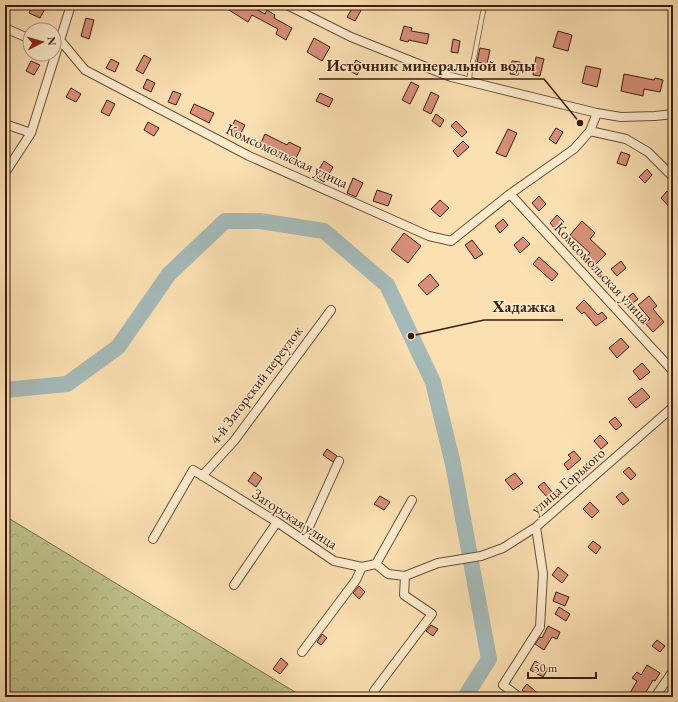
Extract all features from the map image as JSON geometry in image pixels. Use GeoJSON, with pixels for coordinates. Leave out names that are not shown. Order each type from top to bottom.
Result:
{"type":"FeatureCollection","features":[{"type":"Feature","properties":{"kind":"street"},"geometry":{"type":"LineString","coordinates":[[62,34],[71,5]]}},
{"type":"Feature","properties":{"kind":"street"},"geometry":{"type":"LineString","coordinates":[[287,5],[351,37],[451,77],[597,113],[621,117],[673,114]]}},
{"type":"Feature","properties":{"kind":"street"},"geometry":{"type":"LineString","coordinates":[[5,28],[22,35]]}},
{"type":"Feature","properties":{"kind":"street","name":"Комсомольская улица"},"geometry":{"type":"LineString","coordinates":[[62,42],[85,70],[249,156],[429,236],[451,241],[510,194],[574,148],[590,131]]}},
{"type":"Feature","properties":{"kind":"street"},"geometry":{"type":"LineString","coordinates":[[5,173],[31,133],[52,62]]}},
{"type":"Feature","properties":{"kind":"street"},"geometry":{"type":"LineString","coordinates":[[597,113],[590,131],[626,139],[648,152],[673,177]]}},
{"type":"Feature","properties":{"kind":"street"},"geometry":{"type":"LineString","coordinates":[[5,124],[31,133]]}},
{"type":"Feature","properties":{"kind":"street","name":"Комсомольская улица"},"geometry":{"type":"LineString","coordinates":[[510,194],[673,372]]}},
{"type":"Feature","properties":{"kind":"street","name":"4-й Загорский переулок"},"geometry":{"type":"LineString","coordinates":[[202,476],[234,441],[331,310]]}},
{"type":"Feature","properties":{"kind":"street","name":"улица Горького"},"geometry":{"type":"LineString","coordinates":[[519,697],[503,685],[540,627],[543,574],[536,528],[673,407]]}},
{"type":"Feature","properties":{"kind":"street"},"geometry":{"type":"LineString","coordinates":[[303,540],[339,461]]}},
{"type":"Feature","properties":{"kind":"street","name":"Загорская улица"},"geometry":{"type":"LineString","coordinates":[[153,539],[193,470],[277,522],[334,561],[362,567],[376,564]]}},
{"type":"Feature","properties":{"kind":"street"},"geometry":{"type":"LineString","coordinates":[[412,500],[376,564],[388,574],[405,576],[438,563],[481,556],[503,548],[536,528]]}},
{"type":"Feature","properties":{"kind":"street"},"geometry":{"type":"LineString","coordinates":[[234,585],[277,522]]}},
{"type":"Feature","properties":{"kind":"street"},"geometry":{"type":"LineString","coordinates":[[302,652],[356,580],[362,567]]}},
{"type":"Feature","properties":{"kind":"street"},"geometry":{"type":"LineString","coordinates":[[374,691],[432,614],[404,594],[405,576]]}},
{"type":"Feature","properties":{"kind":"street"},"geometry":{"type":"LineString","coordinates":[[655,697],[673,671]]}},
{"type":"Feature","properties":{"kind":"lane"},"geometry":{"type":"LineString","coordinates":[[469,82],[483,12]]}},
{"type":"Feature","properties":{"kind":"green space"},"geometry":{"type":"Polygon","coordinates":[[[5,516],[300,695],[300,697],[5,697],[5,516]]]}},
{"type":"Feature","properties":{"kind":"building"},"geometry":{"type":"Polygon","coordinates":[[[33,5],[47,5],[40,18],[29,13],[33,5]]]}},
{"type":"Feature","properties":{"kind":"building"},"geometry":{"type":"Polygon","coordinates":[[[221,5],[248,5],[265,14],[267,10],[275,15],[274,18],[292,28],[286,40],[276,34],[278,29],[252,15],[248,22],[221,5]]]}},
{"type":"Feature","properties":{"kind":"building"},"geometry":{"type":"Polygon","coordinates":[[[354,5],[364,5],[355,21],[347,17],[354,5]]]}},
{"type":"Feature","properties":{"kind":"building"},"geometry":{"type":"Polygon","coordinates":[[[86,18],[94,20],[89,39],[81,36],[86,18]]]}},
{"type":"Feature","properties":{"kind":"building"},"geometry":{"type":"Polygon","coordinates":[[[404,26],[412,28],[411,31],[429,34],[427,44],[409,40],[408,42],[400,40],[404,26]]]}},
{"type":"Feature","properties":{"kind":"building"},"geometry":{"type":"Polygon","coordinates":[[[558,31],[572,35],[568,51],[553,47],[558,31]]]}},
{"type":"Feature","properties":{"kind":"building"},"geometry":{"type":"Polygon","coordinates":[[[314,38],[330,47],[322,61],[307,52],[314,38]]]}},
{"type":"Feature","properties":{"kind":"building"},"geometry":{"type":"Polygon","coordinates":[[[453,39],[460,41],[458,53],[451,52],[453,39]]]}},
{"type":"Feature","properties":{"kind":"building"},"geometry":{"type":"Polygon","coordinates":[[[480,48],[490,50],[487,64],[477,62],[480,48]]]}},
{"type":"Feature","properties":{"kind":"building"},"geometry":{"type":"Polygon","coordinates":[[[144,55],[151,59],[143,74],[136,70],[144,55]]]}},
{"type":"Feature","properties":{"kind":"building"},"geometry":{"type":"Polygon","coordinates":[[[536,57],[544,59],[540,76],[533,75],[536,57]]]}},
{"type":"Feature","properties":{"kind":"building"},"geometry":{"type":"Polygon","coordinates":[[[111,59],[119,63],[115,72],[106,68],[111,59]]]}},
{"type":"Feature","properties":{"kind":"building"},"geometry":{"type":"Polygon","coordinates":[[[356,60],[363,64],[357,75],[350,71],[356,60]]]}},
{"type":"Feature","properties":{"kind":"building"},"geometry":{"type":"Polygon","coordinates":[[[512,61],[520,62],[518,75],[510,74],[512,61]]]}},
{"type":"Feature","properties":{"kind":"building"},"geometry":{"type":"Polygon","coordinates":[[[30,62],[40,65],[34,75],[26,71],[30,62]]]}},
{"type":"Feature","properties":{"kind":"building"},"geometry":{"type":"Polygon","coordinates":[[[586,66],[601,69],[597,87],[582,83],[586,66]]]}},
{"type":"Feature","properties":{"kind":"building"},"geometry":{"type":"Polygon","coordinates":[[[624,74],[654,80],[655,78],[663,80],[660,92],[644,89],[643,96],[621,91],[624,74]]]}},
{"type":"Feature","properties":{"kind":"building"},"geometry":{"type":"Polygon","coordinates":[[[147,79],[155,83],[151,92],[143,88],[147,79]]]}},
{"type":"Feature","properties":{"kind":"building"},"geometry":{"type":"Polygon","coordinates":[[[411,82],[419,86],[410,104],[402,100],[411,82]]]}},
{"type":"Feature","properties":{"kind":"building"},"geometry":{"type":"Polygon","coordinates":[[[71,88],[81,94],[76,102],[66,97],[71,88]]]}},
{"type":"Feature","properties":{"kind":"building"},"geometry":{"type":"Polygon","coordinates":[[[173,91],[181,94],[176,105],[168,102],[173,91]]]}},
{"type":"Feature","properties":{"kind":"building"},"geometry":{"type":"Polygon","coordinates":[[[431,92],[439,96],[431,114],[423,110],[431,92]]]}},
{"type":"Feature","properties":{"kind":"building"},"geometry":{"type":"Polygon","coordinates":[[[320,93],[333,99],[329,107],[316,101],[320,93]]]}},
{"type":"Feature","properties":{"kind":"building"},"geometry":{"type":"Polygon","coordinates":[[[107,100],[115,104],[109,116],[101,112],[107,100]]]}},
{"type":"Feature","properties":{"kind":"building"},"geometry":{"type":"Polygon","coordinates":[[[194,104],[214,113],[209,123],[190,113],[194,104]]]}},
{"type":"Feature","properties":{"kind":"building"},"geometry":{"type":"Polygon","coordinates":[[[436,114],[444,120],[440,127],[432,121],[436,114]]]}},
{"type":"Feature","properties":{"kind":"building"},"geometry":{"type":"Polygon","coordinates":[[[235,120],[245,125],[240,135],[230,130],[235,120]]]}},
{"type":"Feature","properties":{"kind":"building"},"geometry":{"type":"Polygon","coordinates":[[[456,121],[467,132],[462,137],[451,126],[456,121]]]}},
{"type":"Feature","properties":{"kind":"building"},"geometry":{"type":"Polygon","coordinates":[[[148,122],[159,128],[154,136],[144,130],[148,122]]]}},
{"type":"Feature","properties":{"kind":"building"},"geometry":{"type":"Polygon","coordinates":[[[556,128],[563,132],[556,144],[549,139],[556,128]]]}},
{"type":"Feature","properties":{"kind":"building"},"geometry":{"type":"Polygon","coordinates":[[[508,129],[517,133],[506,157],[496,153],[508,129]]]}},
{"type":"Feature","properties":{"kind":"building"},"geometry":{"type":"Polygon","coordinates":[[[265,134],[287,145],[289,142],[301,148],[294,162],[273,151],[272,153],[259,147],[265,134]]]}},
{"type":"Feature","properties":{"kind":"building"},"geometry":{"type":"Polygon","coordinates":[[[463,141],[469,147],[458,157],[453,151],[463,141]]]}},
{"type":"Feature","properties":{"kind":"building"},"geometry":{"type":"Polygon","coordinates":[[[621,152],[630,155],[626,166],[617,163],[621,152]]]}},
{"type":"Feature","properties":{"kind":"building"},"geometry":{"type":"Polygon","coordinates":[[[324,161],[333,167],[324,182],[315,176],[324,161]]]}},
{"type":"Feature","properties":{"kind":"building"},"geometry":{"type":"Polygon","coordinates":[[[647,169],[652,175],[645,183],[639,177],[647,169]]]}},
{"type":"Feature","properties":{"kind":"building"},"geometry":{"type":"Polygon","coordinates":[[[353,178],[363,183],[356,197],[347,193],[353,178]]]}},
{"type":"Feature","properties":{"kind":"building"},"geometry":{"type":"Polygon","coordinates":[[[377,190],[392,195],[388,206],[373,201],[377,190]]]}},
{"type":"Feature","properties":{"kind":"building"},"geometry":{"type":"Polygon","coordinates":[[[667,191],[673,197],[673,211],[661,198],[667,191]]]}},
{"type":"Feature","properties":{"kind":"building"},"geometry":{"type":"Polygon","coordinates":[[[539,196],[546,204],[539,211],[532,203],[539,196]]]}},
{"type":"Feature","properties":{"kind":"building"},"geometry":{"type":"Polygon","coordinates":[[[440,200],[449,208],[440,217],[431,209],[440,200]]]}},
{"type":"Feature","properties":{"kind":"building"},"geometry":{"type":"Polygon","coordinates":[[[557,215],[564,222],[556,230],[550,223],[557,215]]]}},
{"type":"Feature","properties":{"kind":"building"},"geometry":{"type":"Polygon","coordinates":[[[503,219],[508,225],[500,233],[495,226],[503,219]]]}},
{"type":"Feature","properties":{"kind":"building"},"geometry":{"type":"Polygon","coordinates":[[[582,221],[595,233],[590,239],[606,254],[592,268],[584,259],[590,253],[570,235],[582,221]]]}},
{"type":"Feature","properties":{"kind":"building"},"geometry":{"type":"Polygon","coordinates":[[[404,233],[421,246],[408,263],[391,250],[404,233]]]}},
{"type":"Feature","properties":{"kind":"building"},"geometry":{"type":"Polygon","coordinates":[[[523,237],[530,244],[520,253],[514,245],[523,237]]]}},
{"type":"Feature","properties":{"kind":"building"},"geometry":{"type":"Polygon","coordinates":[[[472,240],[483,254],[475,259],[465,245],[472,240]]]}},
{"type":"Feature","properties":{"kind":"building"},"geometry":{"type":"Polygon","coordinates":[[[539,257],[558,274],[552,281],[533,264],[539,257]]]}},
{"type":"Feature","properties":{"kind":"building"},"geometry":{"type":"Polygon","coordinates":[[[621,261],[626,268],[617,276],[611,269],[621,261]]]}},
{"type":"Feature","properties":{"kind":"building"},"geometry":{"type":"Polygon","coordinates":[[[430,274],[439,285],[427,295],[418,285],[430,274]]]}},
{"type":"Feature","properties":{"kind":"building"},"geometry":{"type":"Polygon","coordinates":[[[633,293],[638,299],[630,305],[626,299],[633,293]]]}},
{"type":"Feature","properties":{"kind":"building"},"geometry":{"type":"Polygon","coordinates":[[[649,296],[657,306],[653,309],[664,322],[653,332],[645,323],[650,319],[638,305],[649,296]]]}},
{"type":"Feature","properties":{"kind":"building"},"geometry":{"type":"Polygon","coordinates":[[[584,300],[598,315],[602,312],[607,318],[596,326],[584,312],[582,314],[576,308],[584,300]]]}},
{"type":"Feature","properties":{"kind":"building"},"geometry":{"type":"Polygon","coordinates":[[[621,338],[629,347],[617,358],[609,348],[621,338]]]}},
{"type":"Feature","properties":{"kind":"building"},"geometry":{"type":"Polygon","coordinates":[[[642,363],[650,372],[640,380],[633,371],[642,363]]]}},
{"type":"Feature","properties":{"kind":"building"},"geometry":{"type":"Polygon","coordinates":[[[642,388],[650,397],[636,408],[628,399],[642,388]]]}},
{"type":"Feature","properties":{"kind":"building"},"geometry":{"type":"Polygon","coordinates":[[[615,417],[622,425],[616,430],[609,422],[615,417]]]}},
{"type":"Feature","properties":{"kind":"building"},"geometry":{"type":"Polygon","coordinates":[[[600,435],[608,443],[601,449],[594,441],[600,435]]]}},
{"type":"Feature","properties":{"kind":"building"},"geometry":{"type":"Polygon","coordinates":[[[327,449],[337,456],[333,462],[323,455],[327,449]]]}},
{"type":"Feature","properties":{"kind":"building"},"geometry":{"type":"Polygon","coordinates":[[[574,451],[581,459],[568,470],[564,464],[571,458],[568,455],[574,451]]]}},
{"type":"Feature","properties":{"kind":"building"},"geometry":{"type":"Polygon","coordinates":[[[629,467],[636,475],[631,480],[623,472],[629,467]]]}},
{"type":"Feature","properties":{"kind":"building"},"geometry":{"type":"Polygon","coordinates":[[[254,472],[262,478],[256,487],[248,481],[254,472]]]}},
{"type":"Feature","properties":{"kind":"building"},"geometry":{"type":"Polygon","coordinates":[[[515,473],[523,483],[513,490],[505,480],[515,473]]]}},
{"type":"Feature","properties":{"kind":"building"},"geometry":{"type":"Polygon","coordinates":[[[544,482],[552,492],[547,497],[538,487],[544,482]]]}},
{"type":"Feature","properties":{"kind":"building"},"geometry":{"type":"Polygon","coordinates":[[[622,492],[629,500],[623,505],[616,497],[622,492]]]}},
{"type":"Feature","properties":{"kind":"building"},"geometry":{"type":"Polygon","coordinates":[[[380,496],[390,502],[384,510],[374,504],[380,496]]]}},
{"type":"Feature","properties":{"kind":"building"},"geometry":{"type":"Polygon","coordinates":[[[590,502],[599,511],[592,518],[583,509],[590,502]]]}},
{"type":"Feature","properties":{"kind":"building"},"geometry":{"type":"Polygon","coordinates":[[[593,541],[601,547],[596,554],[588,547],[593,541]]]}},
{"type":"Feature","properties":{"kind":"building"},"geometry":{"type":"Polygon","coordinates":[[[558,567],[568,575],[562,583],[552,575],[558,567]]]}},
{"type":"Feature","properties":{"kind":"building"},"geometry":{"type":"Polygon","coordinates":[[[359,586],[365,592],[359,599],[353,593],[359,586]]]}},
{"type":"Feature","properties":{"kind":"building"},"geometry":{"type":"Polygon","coordinates":[[[556,592],[569,597],[565,606],[553,601],[556,592]]]}},
{"type":"Feature","properties":{"kind":"building"},"geometry":{"type":"Polygon","coordinates":[[[559,607],[570,614],[566,621],[555,614],[559,607]]]}},
{"type":"Feature","properties":{"kind":"building"},"geometry":{"type":"Polygon","coordinates":[[[431,625],[438,629],[433,636],[426,631],[431,625]]]}},
{"type":"Feature","properties":{"kind":"building"},"geometry":{"type":"Polygon","coordinates":[[[548,626],[560,632],[557,639],[552,637],[544,650],[535,644],[540,637],[542,638],[548,626]]]}},
{"type":"Feature","properties":{"kind":"building"},"geometry":{"type":"Polygon","coordinates":[[[322,634],[327,638],[321,645],[317,642],[322,634]]]}},
{"type":"Feature","properties":{"kind":"building"},"geometry":{"type":"Polygon","coordinates":[[[657,640],[665,646],[660,652],[652,646],[657,640]]]}},
{"type":"Feature","properties":{"kind":"building"},"geometry":{"type":"Polygon","coordinates":[[[281,658],[288,664],[280,674],[273,669],[281,658]]]}},
{"type":"Feature","properties":{"kind":"building"},"geometry":{"type":"Polygon","coordinates":[[[535,661],[548,669],[543,677],[530,670],[535,661]]]}},
{"type":"Feature","properties":{"kind":"building"},"geometry":{"type":"Polygon","coordinates":[[[647,665],[660,673],[655,681],[653,680],[643,697],[637,697],[630,693],[637,681],[632,678],[637,672],[641,675],[647,665]]]}},
{"type":"Feature","properties":{"kind":"building"},"geometry":{"type":"Polygon","coordinates":[[[527,684],[542,697],[530,697],[522,690],[527,684]]]}},
{"type":"Feature","properties":{"kind":"waterway"},"geometry":{"type":"LineString","coordinates":[[5,390],[67,384],[118,347],[169,274],[225,221],[260,221],[324,231],[387,285],[433,382],[453,464],[489,659],[465,697]]}},
{"type":"Feature","properties":{"kind":"place","name":"Источник минеральной воды"},"geometry":{"type":"Point","coordinates":[580,123]}},
{"type":"Feature","properties":{"kind":"place","name":"Хадажка"},"geometry":{"type":"Point","coordinates":[411,336]}}]}
